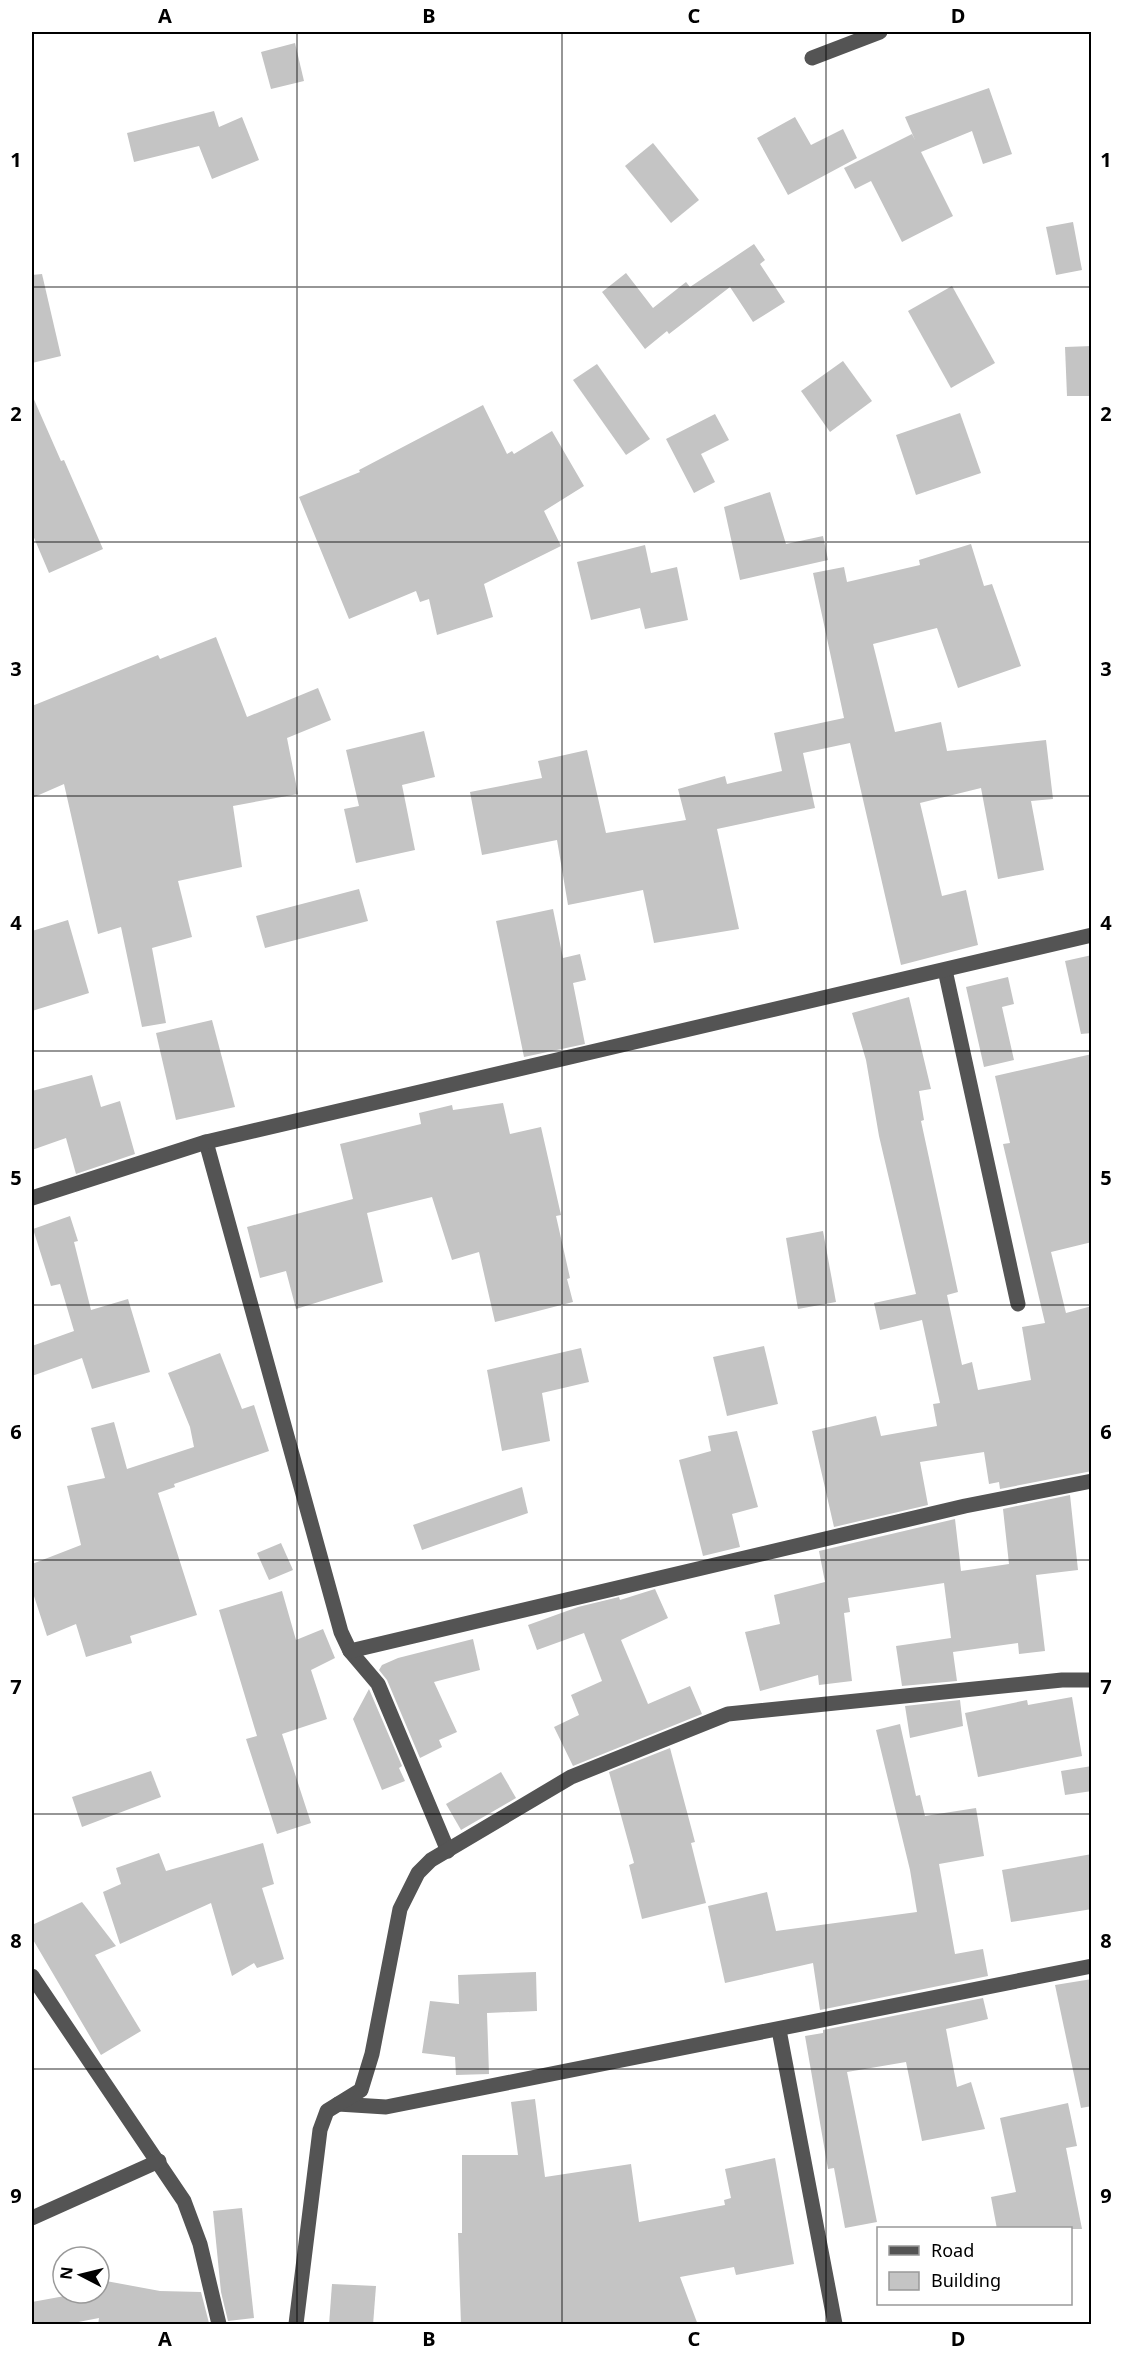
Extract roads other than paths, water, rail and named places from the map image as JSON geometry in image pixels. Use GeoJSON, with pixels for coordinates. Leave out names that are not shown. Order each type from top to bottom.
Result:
{"type":"FeatureCollection","features":[{"type":"Feature","properties":{"kind":"street"},"geometry":{"type":"LineString","coordinates":[[812,58],[880,32]]}},
{"type":"Feature","properties":{"kind":"street"},"geometry":{"type":"LineString","coordinates":[[32,1198],[206,1142],[1092,936]]}},
{"type":"Feature","properties":{"kind":"street"},"geometry":{"type":"LineString","coordinates":[[945,970],[1018,1304]]}},
{"type":"Feature","properties":{"kind":"street"},"geometry":{"type":"LineString","coordinates":[[206,1142],[341,1632],[350,1651],[378,1684],[448,1851]]}},
{"type":"Feature","properties":{"kind":"street"},"geometry":{"type":"LineString","coordinates":[[350,1651],[964,1506],[1092,1481]]}},
{"type":"Feature","properties":{"kind":"street"},"geometry":{"type":"LineString","coordinates":[[296,2325],[320,2130],[327,2111],[361,2090],[372,2055],[400,1909],[418,1873],[431,1860],[571,1778],[728,1714],[1062,1680],[1092,1680]]}},
{"type":"Feature","properties":{"kind":"street"},"geometry":{"type":"LineString","coordinates":[[338,2104],[386,2107],[1092,1966]]}},
{"type":"Feature","properties":{"kind":"street"},"geometry":{"type":"LineString","coordinates":[[32,1976],[184,2201],[200,2244],[219,2325]]}},
{"type":"Feature","properties":{"kind":"street"},"geometry":{"type":"LineString","coordinates":[[779,2030],[834,2325]]}},
{"type":"Feature","properties":{"kind":"street"},"geometry":{"type":"LineString","coordinates":[[32,2218],[159,2161]]}}]}
